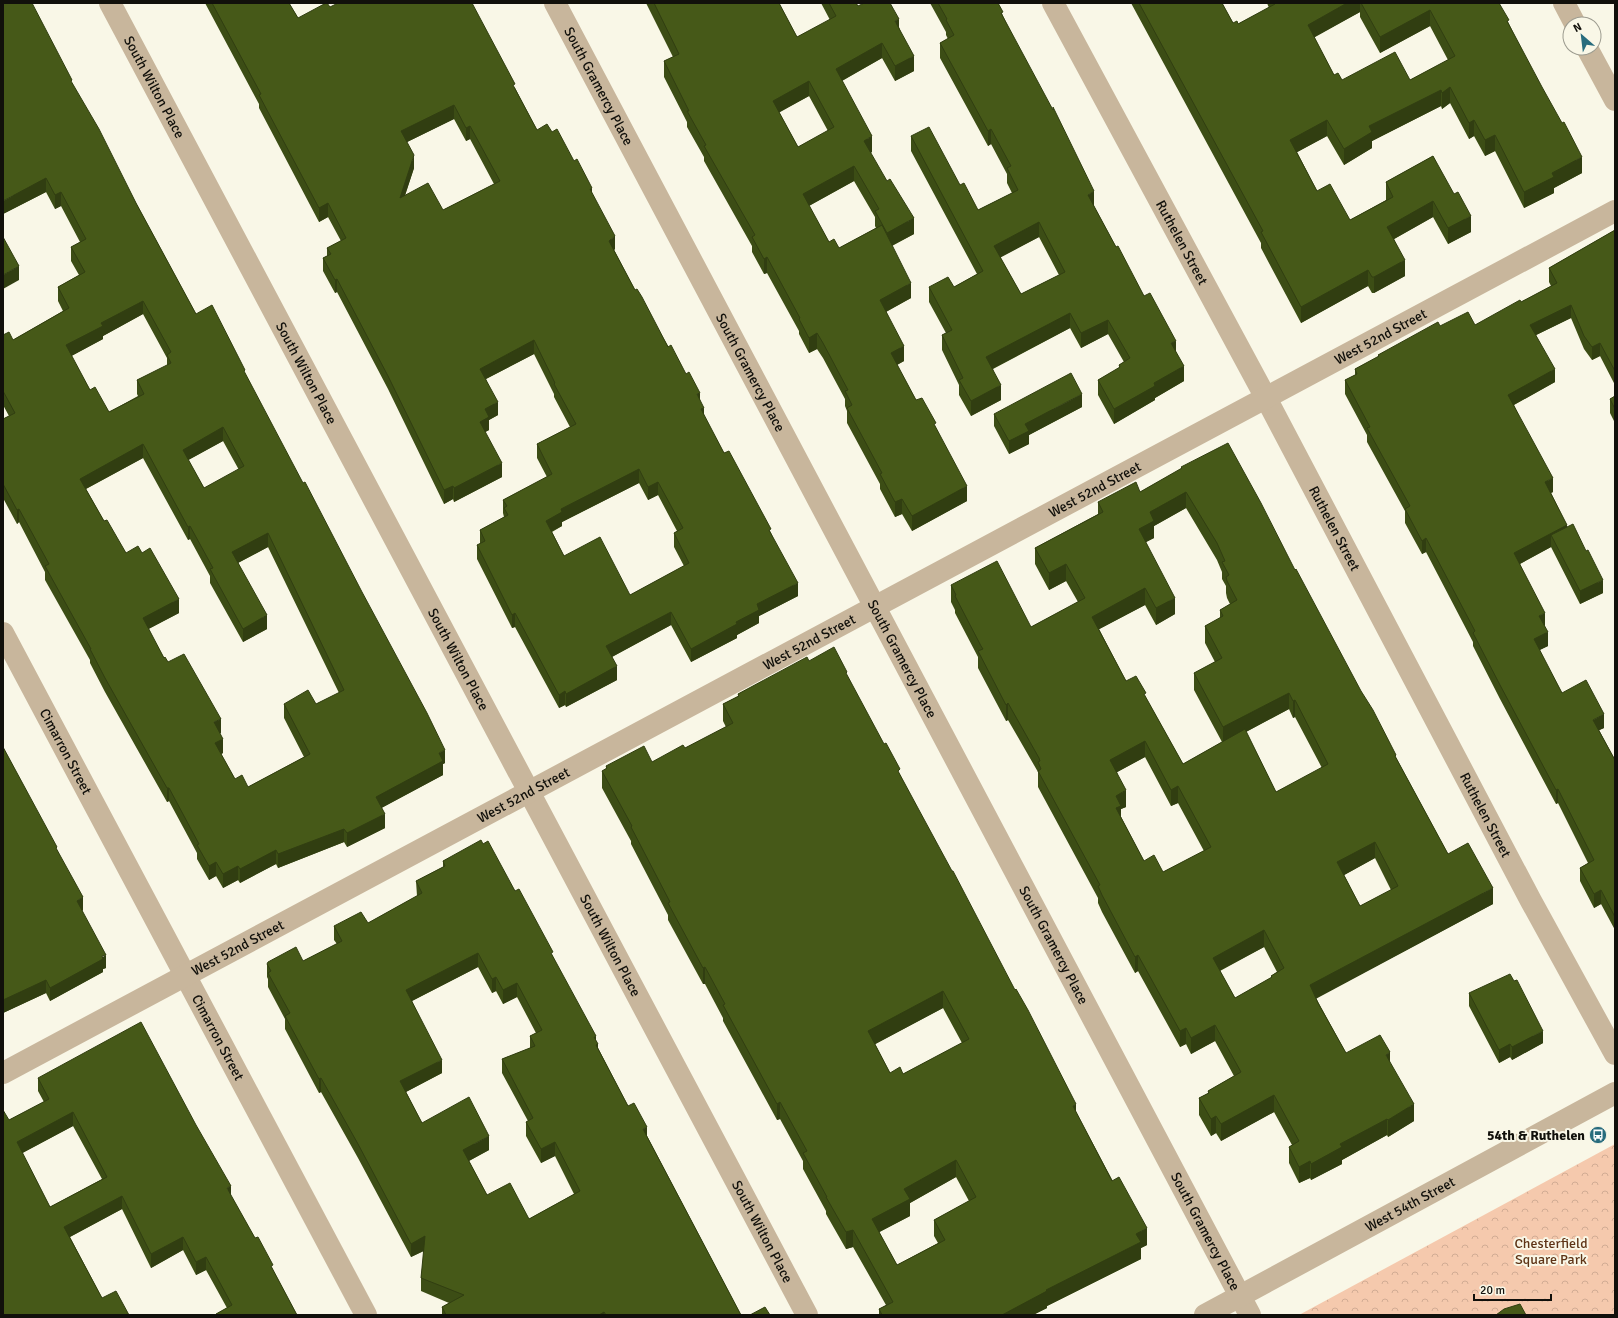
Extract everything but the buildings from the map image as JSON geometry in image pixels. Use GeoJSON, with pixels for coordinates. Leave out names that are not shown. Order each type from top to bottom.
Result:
{"type":"FeatureCollection","features":[{"type":"Feature","properties":{"kind":"street","name":"South Wilton Place"},"geometry":{"type":"LineString","coordinates":[[110,3],[528,793],[807,1315]]}},
{"type":"Feature","properties":{"kind":"street","name":"South Gramercy Place"},"geometry":{"type":"LineString","coordinates":[[556,3],[1245,1306]]}},
{"type":"Feature","properties":{"kind":"street","name":"Ruthelen Street"},"geometry":{"type":"LineString","coordinates":[[1052,3],[1266,398],[1531,902],[1615,1054]]}},
{"type":"Feature","properties":{"kind":"street"},"geometry":{"type":"LineString","coordinates":[[1564,3],[1571,16]]}},
{"type":"Feature","properties":{"kind":"street"},"geometry":{"type":"LineString","coordinates":[[1591,56],[1615,100]]}},
{"type":"Feature","properties":{"kind":"street","name":"West 52nd Street"},"geometry":{"type":"LineString","coordinates":[[3,1073],[1615,211]]}},
{"type":"Feature","properties":{"kind":"street","name":"Cimarron Street"},"geometry":{"type":"LineString","coordinates":[[3,633],[366,1315]]}},
{"type":"Feature","properties":{"kind":"street","name":"West 54th Street"},"geometry":{"type":"LineString","coordinates":[[1205,1315],[1245,1306],[1615,1093]]}},
{"type":"Feature","properties":{"kind":"green space","name":"Chesterfield Square Park"},"geometry":{"type":"Polygon","coordinates":[[[1615,1144],[1615,1315],[1299,1315],[1615,1144]]]}},
{"type":"Feature","properties":{"kind":"place","name":"54th & Ruthelen"},"geometry":{"type":"Point","coordinates":[1598,1135]}}]}
